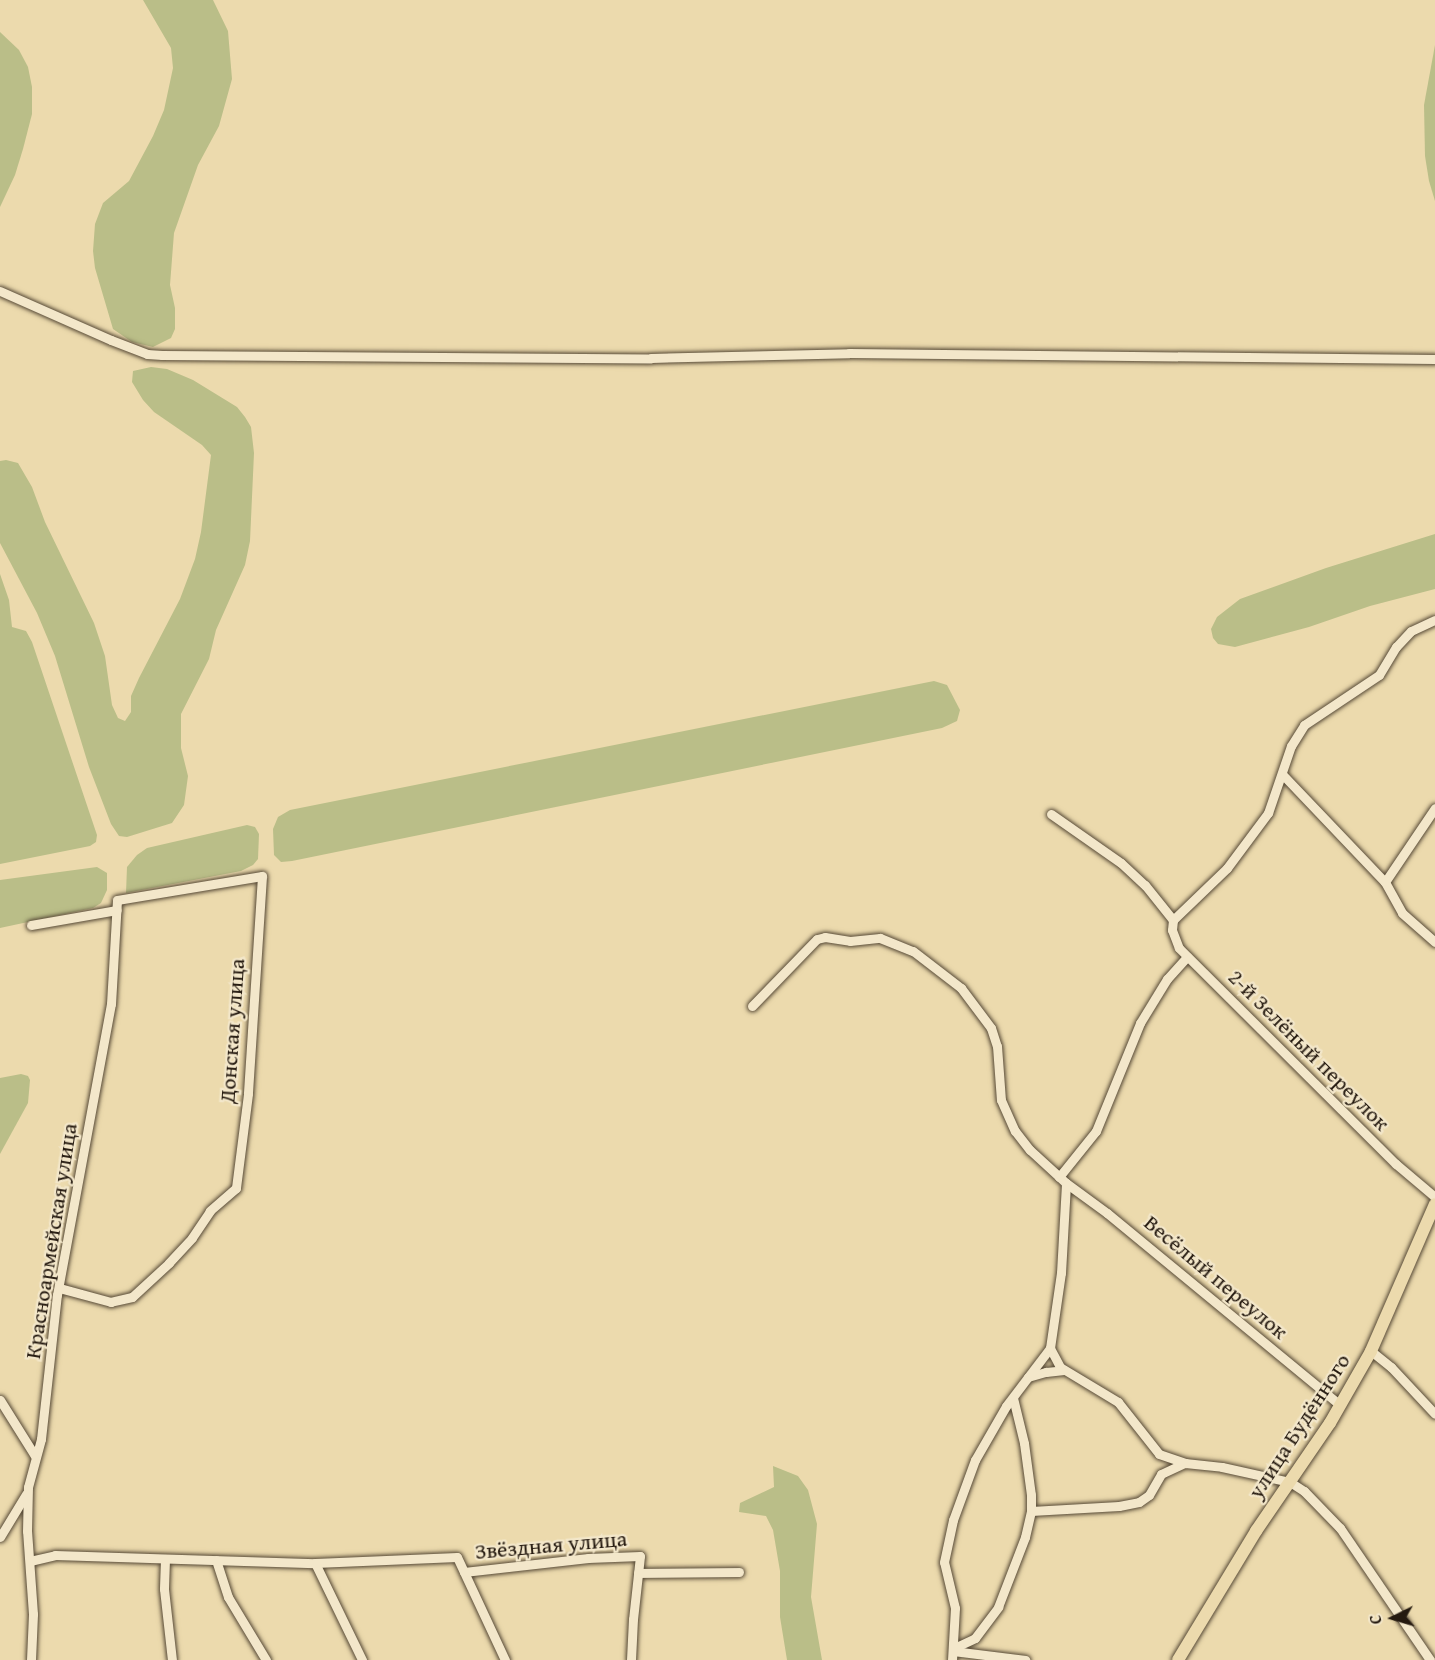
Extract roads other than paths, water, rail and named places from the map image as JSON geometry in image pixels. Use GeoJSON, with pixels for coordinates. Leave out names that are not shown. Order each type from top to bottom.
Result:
{"type":"FeatureCollection","features":[{"type":"Feature","properties":{"kind":"main road","name":"улица Будённого"},"geometry":{"type":"LineString","coordinates":[[1178,1660],[1256,1532],[1340,1405],[1371,1351],[1434,1209]]}},
{"type":"Feature","properties":{"kind":"street"},"geometry":{"type":"LineString","coordinates":[[0,291],[147,354],[651,358],[849,353],[1435,359]]}},
{"type":"Feature","properties":{"kind":"street"},"geometry":{"type":"LineString","coordinates":[[1173,920],[1227,868],[1268,813],[1291,746],[1304,725],[1379,675],[1396,647],[1411,631],[1435,620]]}},
{"type":"Feature","properties":{"kind":"street"},"geometry":{"type":"LineString","coordinates":[[1282,774],[1385,882],[1396,906],[1435,942]]}},
{"type":"Feature","properties":{"kind":"street"},"geometry":{"type":"LineString","coordinates":[[1385,882],[1435,808]]}},
{"type":"Feature","properties":{"kind":"street","name":"2-й Зелёный переулок"},"geometry":{"type":"LineString","coordinates":[[1051,814],[1121,863],[1145,885],[1173,920],[1174,939],[1187,957],[1396,1164],[1435,1197]]}},
{"type":"Feature","properties":{"kind":"street","name":"Донская улица"},"geometry":{"type":"LineString","coordinates":[[59,1288],[111,1302],[132,1297],[170,1263],[192,1238],[210,1211],[236,1188],[248,1094],[262,876],[117,905]]}},
{"type":"Feature","properties":{"kind":"street"},"geometry":{"type":"LineString","coordinates":[[31,925],[117,905]]}},
{"type":"Feature","properties":{"kind":"street","name":"Красноармейская улица"},"geometry":{"type":"LineString","coordinates":[[31,1660],[33,1614],[28,1492],[43,1428],[59,1288],[111,1004],[117,905]]}},
{"type":"Feature","properties":{"kind":"street","name":"Весёлый переулок"},"geometry":{"type":"LineString","coordinates":[[753,1006],[817,939],[825,937],[849,941],[879,938],[913,951],[961,988],[991,1028],[997,1046],[1001,1100],[1016,1131],[1030,1150],[1063,1180],[1107,1213],[1340,1405]]}},
{"type":"Feature","properties":{"kind":"street"},"geometry":{"type":"LineString","coordinates":[[953,1653],[955,1608],[944,1562],[953,1520],[975,1460],[1013,1398],[1050,1348],[1061,1273],[1063,1180],[1096,1131],[1140,1023],[1167,979],[1187,957]]}},
{"type":"Feature","properties":{"kind":"street"},"geometry":{"type":"LineString","coordinates":[[1050,1348],[1056,1363],[1064,1370],[1118,1402],[1159,1454],[1185,1463],[1222,1467],[1290,1482],[1317,1502],[1340,1528],[1430,1660]]}},
{"type":"Feature","properties":{"kind":"street"},"geometry":{"type":"LineString","coordinates":[[1371,1351],[1391,1367],[1435,1414]]}},
{"type":"Feature","properties":{"kind":"street"},"geometry":{"type":"LineString","coordinates":[[1028,1377],[1064,1370]]}},
{"type":"Feature","properties":{"kind":"street"},"geometry":{"type":"LineString","coordinates":[[953,1653],[975,1638],[998,1607],[1012,1577],[1031,1511],[1029,1473],[1013,1398]]}},
{"type":"Feature","properties":{"kind":"street"},"geometry":{"type":"LineString","coordinates":[[0,1400],[35,1456]]}},
{"type":"Feature","properties":{"kind":"street"},"geometry":{"type":"LineString","coordinates":[[1031,1511],[1119,1506],[1139,1502],[1149,1495],[1161,1474],[1185,1463]]}},
{"type":"Feature","properties":{"kind":"street"},"geometry":{"type":"LineString","coordinates":[[0,1537],[28,1492]]}},
{"type":"Feature","properties":{"kind":"street"},"geometry":{"type":"LineString","coordinates":[[30,1562],[55,1555],[315,1563],[457,1557],[505,1660]]}},
{"type":"Feature","properties":{"kind":"street","name":"Звёздная улица"},"geometry":{"type":"LineString","coordinates":[[464,1572],[588,1558],[640,1556],[639,1573],[739,1572]]}},
{"type":"Feature","properties":{"kind":"street"},"geometry":{"type":"LineString","coordinates":[[165,1558],[164,1589],[172,1660]]}},
{"type":"Feature","properties":{"kind":"street"},"geometry":{"type":"LineString","coordinates":[[216,1560],[228,1597],[266,1660]]}},
{"type":"Feature","properties":{"kind":"street"},"geometry":{"type":"LineString","coordinates":[[315,1563],[362,1660]]}},
{"type":"Feature","properties":{"kind":"street"},"geometry":{"type":"LineString","coordinates":[[631,1660],[639,1573]]}},
{"type":"Feature","properties":{"kind":"street"},"geometry":{"type":"LineString","coordinates":[[953,1653],[1025,1660]]}}]}
